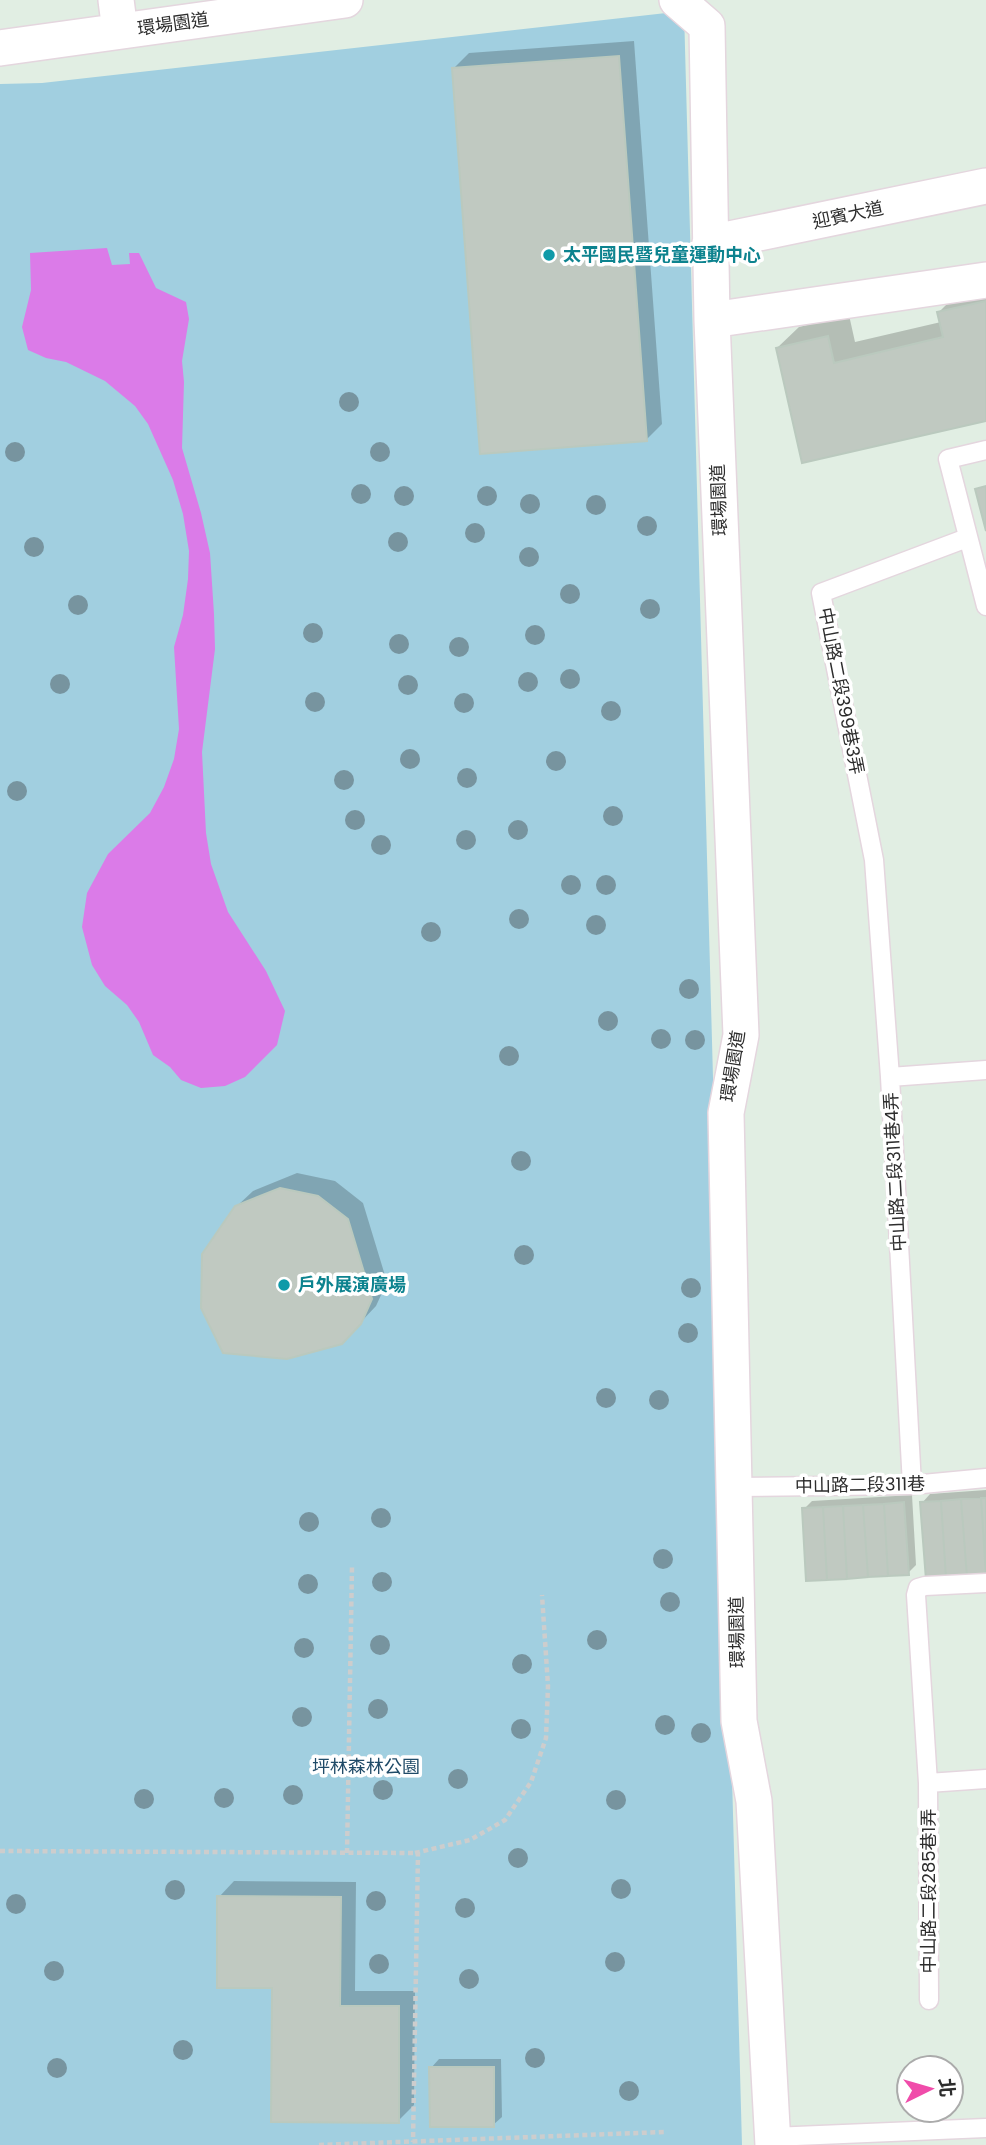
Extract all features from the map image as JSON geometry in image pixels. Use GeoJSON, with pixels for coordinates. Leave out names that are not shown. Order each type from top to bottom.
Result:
{"type":"FeatureCollection","features":[{"type":"Feature","properties":{"kind":"street","name":"環場園道"},"geometry":{"type":"LineString","coordinates":[[0,48],[118,16],[345,0]]}},
{"type":"Feature","properties":{"kind":"street","name":"環場園道"},"geometry":{"type":"LineString","coordinates":[[677,0],[707,26],[712,320],[741,1035],[726,1113],[739,1721],[754,1801],[773,2141]]}},
{"type":"Feature","properties":{"kind":"street","name":"迎賓大道"},"geometry":{"type":"LineString","coordinates":[[710,243],[986,186]]}},
{"type":"Feature","properties":{"kind":"street"},"geometry":{"type":"LineString","coordinates":[[712,320],[986,280]]}},
{"type":"Feature","properties":{"kind":"lane"},"geometry":{"type":"LineString","coordinates":[[986,450],[948,459],[986,606]]}},
{"type":"Feature","properties":{"kind":"lane","name":"中山路二段399巷3弄"},"geometry":{"type":"LineString","coordinates":[[874,860],[821,593],[967,538]]}},
{"type":"Feature","properties":{"kind":"lane","name":"中山路二段311巷4弄"},"geometry":{"type":"LineString","coordinates":[[874,860],[890,1077],[912,1485]]}},
{"type":"Feature","properties":{"kind":"lane"},"geometry":{"type":"LineString","coordinates":[[890,1077],[986,1070]]}},
{"type":"Feature","properties":{"kind":"lane","name":"中山路二段311巷"},"geometry":{"type":"LineString","coordinates":[[734,1487],[912,1485],[986,1478]]}},
{"type":"Feature","properties":{"kind":"lane","name":"中山路二段285巷1弄"},"geometry":{"type":"LineString","coordinates":[[929,2000],[928,1783],[916,1595],[918,1588],[925,1586],[986,1583]]}},
{"type":"Feature","properties":{"kind":"lane"},"geometry":{"type":"LineString","coordinates":[[928,1783],[986,1779]]}},
{"type":"Feature","properties":{"kind":"lane"},"geometry":{"type":"LineString","coordinates":[[773,2141],[986,2128]]}},
{"type":"Feature","properties":{"kind":"path"},"geometry":{"type":"LineString","coordinates":[[347,1853],[352,1567]]}},
{"type":"Feature","properties":{"kind":"path"},"geometry":{"type":"LineString","coordinates":[[0,1851],[418,1853],[470,1840],[505,1820],[531,1782],[546,1738],[548,1686],[542,1595]]}},
{"type":"Feature","properties":{"kind":"path"},"geometry":{"type":"LineString","coordinates":[[413,2141],[418,1853]]}},
{"type":"Feature","properties":{"kind":"path"},"geometry":{"type":"LineString","coordinates":[[319,2145],[413,2141],[468,2142],[664,2132]]}},
{"type":"Feature","properties":{"kind":"green space","name":"坪林森林公園"},"geometry":{"type":"Polygon","coordinates":[[[684,11],[742,2145],[0,2145],[0,84],[42,83],[684,11]]]}},
{"type":"Feature","properties":{"kind":"shaded area"},"geometry":{"type":"Polygon","coordinates":[[[107,248],[112,265],[130,264],[129,253],[139,253],[156,288],[186,302],[189,319],[182,361],[182,448],[210,553],[214,614],[215,649],[202,752],[206,833],[211,864],[228,912],[266,971],[285,1011],[277,1045],[245,1077],[225,1086],[201,1088],[181,1080],[170,1067],[153,1055],[139,1022],[127,1005],[105,986],[92,965],[82,927],[87,893],[108,854],[150,813],[164,787],[174,759],[179,729],[174,647],[183,615],[188,579],[189,551],[183,514],[173,480],[148,424],[135,406],[105,381],[66,362],[46,358],[28,350],[22,327],[31,290],[30,253],[107,248]]]}},
{"type":"Feature","properties":{"kind":"building","name":"太平國民暨兒童運動中心"},"geometry":{"type":"Polygon","coordinates":[[[619,56],[647,441],[480,454],[452,68],[619,56]]]}},
{"type":"Feature","properties":{"kind":"building"},"geometry":{"type":"Polygon","coordinates":[[[986,301],[986,421],[802,463],[776,348],[828,336],[834,363],[943,337],[937,312],[986,301]]]}},
{"type":"Feature","properties":{"kind":"building"},"geometry":{"type":"Polygon","coordinates":[[[986,486],[986,531],[975,489],[986,486]]]}},
{"type":"Feature","properties":{"kind":"building","name":"戶外展演廣場"},"geometry":{"type":"Polygon","coordinates":[[[280,1188],[318,1196],[348,1219],[372,1299],[361,1324],[342,1344],[287,1359],[223,1353],[201,1308],[202,1254],[235,1206],[280,1188]]]}},
{"type":"Feature","properties":{"kind":"building"},"geometry":{"type":"Polygon","coordinates":[[[981,1498],[986,1498],[986,1570],[981,1498]]]}},
{"type":"Feature","properties":{"kind":"building"},"geometry":{"type":"Polygon","coordinates":[[[981,1498],[986,1576],[967,1577],[961,1499],[981,1498]]]}},
{"type":"Feature","properties":{"kind":"building"},"geometry":{"type":"Polygon","coordinates":[[[961,1499],[967,1577],[946,1578],[941,1501],[961,1499]]]}},
{"type":"Feature","properties":{"kind":"building"},"geometry":{"type":"Polygon","coordinates":[[[941,1501],[946,1578],[926,1580],[920,1502],[941,1501]]]}},
{"type":"Feature","properties":{"kind":"building"},"geometry":{"type":"Polygon","coordinates":[[[904,1502],[909,1575],[888,1576],[884,1504],[904,1502]]]}},
{"type":"Feature","properties":{"kind":"building"},"geometry":{"type":"Polygon","coordinates":[[[884,1504],[888,1576],[868,1577],[863,1505],[884,1504]]]}},
{"type":"Feature","properties":{"kind":"building"},"geometry":{"type":"Polygon","coordinates":[[[863,1505],[868,1577],[847,1579],[843,1506],[863,1505]]]}},
{"type":"Feature","properties":{"kind":"building"},"geometry":{"type":"Polygon","coordinates":[[[843,1506],[847,1579],[827,1580],[823,1507],[843,1506]]]}},
{"type":"Feature","properties":{"kind":"building"},"geometry":{"type":"Polygon","coordinates":[[[823,1507],[827,1580],[806,1581],[802,1508],[823,1507]]]}},
{"type":"Feature","properties":{"kind":"building"},"geometry":{"type":"Polygon","coordinates":[[[217,1896],[341,1897],[340,2006],[399,2006],[399,2123],[271,2122],[272,1988],[217,1988],[217,1896]]]}},
{"type":"Feature","properties":{"kind":"building"},"geometry":{"type":"Polygon","coordinates":[[[429,2067],[494,2067],[494,2127],[430,2127],[429,2067]]]}},
{"type":"Feature","properties":{"kind":"place","name":"太平國民暨兒童運動中心"},"geometry":{"type":"Point","coordinates":[549,255]}},
{"type":"Feature","properties":{"kind":"place","name":"戶外展演廣場"},"geometry":{"type":"Point","coordinates":[284,1285]}}]}
